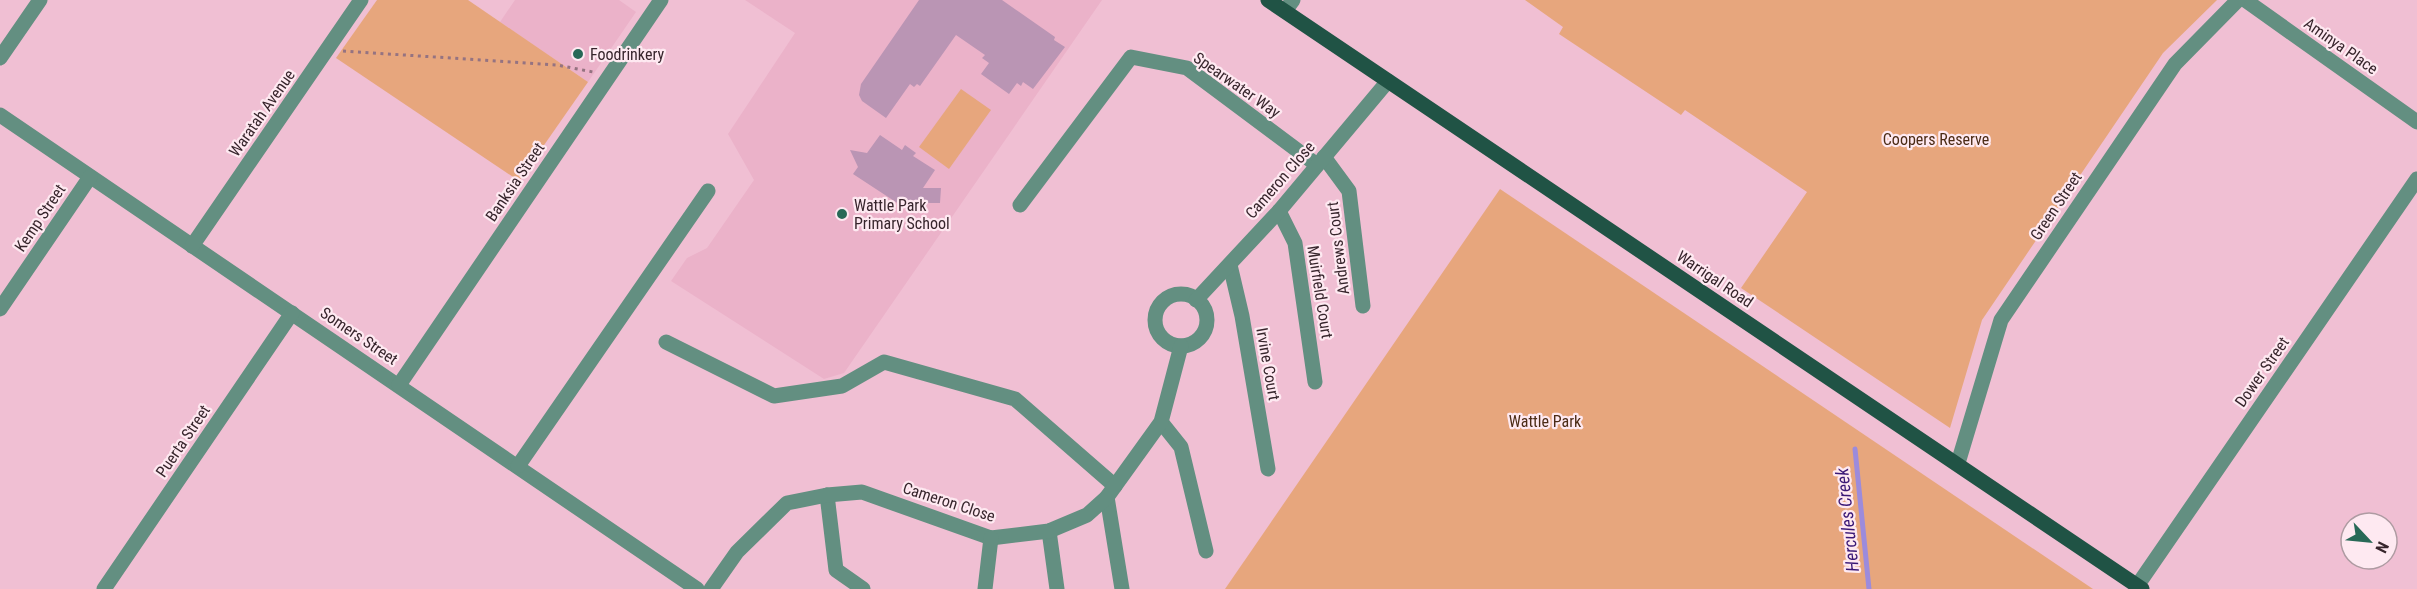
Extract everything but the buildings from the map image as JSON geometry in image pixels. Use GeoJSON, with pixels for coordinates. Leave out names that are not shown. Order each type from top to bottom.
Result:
{"type":"FeatureCollection","features":[{"type":"Feature","properties":{"kind":"main road","name":"Warrigal Road"},"geometry":{"type":"LineString","coordinates":[[1268,0],[1289,6],[1388,81],[2139,587]]}},
{"type":"Feature","properties":{"kind":"street"},"geometry":{"type":"LineString","coordinates":[[0,58],[40,0]]}},
{"type":"Feature","properties":{"kind":"street","name":"Waratah Avenue"},"geometry":{"type":"LineString","coordinates":[[192,246],[362,0]]}},
{"type":"Feature","properties":{"kind":"street","name":"Banksia Street"},"geometry":{"type":"LineString","coordinates":[[399,385],[661,0]]}},
{"type":"Feature","properties":{"kind":"street","name":"Aminya Place"},"geometry":{"type":"LineString","coordinates":[[2235,1],[2417,122]]}},
{"type":"Feature","properties":{"kind":"street","name":"Green Street"},"geometry":{"type":"LineString","coordinates":[[1958,463],[2001,320],[2175,63],[2235,1]]}},
{"type":"Feature","properties":{"kind":"street","name":"Spearwater Way"},"geometry":{"type":"LineString","coordinates":[[1020,205],[1131,57],[1187,68],[1321,161]]}},
{"type":"Feature","properties":{"kind":"street","name":"Cameron Close"},"geometry":{"type":"LineString","coordinates":[[1196,300],[1279,211],[1388,81]]}},
{"type":"Feature","properties":{"kind":"street","name":"Somers Street"},"geometry":{"type":"LineString","coordinates":[[0,114],[697,589]]}},
{"type":"Feature","properties":{"kind":"street","name":"Andrews Court"},"geometry":{"type":"LineString","coordinates":[[1321,161],[1349,191],[1363,306]]}},
{"type":"Feature","properties":{"kind":"street","name":"Kemp Street"},"geometry":{"type":"LineString","coordinates":[[0,309],[90,177]]}},
{"type":"Feature","properties":{"kind":"street","name":"Dower Street"},"geometry":{"type":"LineString","coordinates":[[2139,587],[2417,179]]}},
{"type":"Feature","properties":{"kind":"street"},"geometry":{"type":"LineString","coordinates":[[518,466],[708,191]]}},
{"type":"Feature","properties":{"kind":"street","name":"Muirfield Court"},"geometry":{"type":"LineString","coordinates":[[1279,211],[1295,243],[1315,382]]}},
{"type":"Feature","properties":{"kind":"street","name":"Irvine Court"},"geometry":{"type":"LineString","coordinates":[[1230,265],[1242,316],[1268,469]]}},
{"type":"Feature","properties":{"kind":"street"},"geometry":{"type":"LineString","coordinates":[[1172,296],[1189,296],[1196,300],[1205,312],[1205,328],[1196,341],[1181,346],[1167,342],[1157,331],[1155,316],[1159,307],[1172,296]]}},
{"type":"Feature","properties":{"kind":"street","name":"Puerta Street"},"geometry":{"type":"LineString","coordinates":[[104,589],[292,313]]}},
{"type":"Feature","properties":{"kind":"street"},"geometry":{"type":"LineString","coordinates":[[666,342],[774,396],[842,386],[884,362],[1015,399],[1111,492],[1122,589]]}},
{"type":"Feature","properties":{"kind":"street","name":"Cameron Close"},"geometry":{"type":"LineString","coordinates":[[711,589],[737,552],[787,503],[828,495],[862,492],[992,538],[1049,531],[1087,516],[1111,492],[1161,422],[1181,346]]}},
{"type":"Feature","properties":{"kind":"street"},"geometry":{"type":"LineString","coordinates":[[1161,422],[1181,447],[1206,551]]}},
{"type":"Feature","properties":{"kind":"street"},"geometry":{"type":"LineString","coordinates":[[828,495],[836,570],[863,589]]}},
{"type":"Feature","properties":{"kind":"street"},"geometry":{"type":"LineString","coordinates":[[1049,531],[1056,589]]}},
{"type":"Feature","properties":{"kind":"street"},"geometry":{"type":"LineString","coordinates":[[985,589],[992,538]]}},
{"type":"Feature","properties":{"kind":"path"},"geometry":{"type":"LineString","coordinates":[[327,50],[557,65],[610,75]]}},
{"type":"Feature","properties":{"kind":"shaded area"},"geometry":{"type":"Polygon","coordinates":[[[515,0],[619,0],[636,12],[588,82],[500,22],[515,0]]]}},
{"type":"Feature","properties":{"kind":"shaded area","name":"Wattle Park Primary School"},"geometry":{"type":"Polygon","coordinates":[[[745,0],[1102,0],[844,373],[824,379],[671,281],[687,258],[707,248],[754,180],[728,134],[795,33],[745,0]]]}},
{"type":"Feature","properties":{"kind":"green space"},"geometry":{"type":"Polygon","coordinates":[[[377,0],[468,0],[588,82],[519,181],[336,58],[377,0]]]}},
{"type":"Feature","properties":{"kind":"green space","name":"Coopers Reserve"},"geometry":{"type":"Polygon","coordinates":[[[1525,0],[2217,0],[2163,53],[1982,320],[1950,428],[1741,288],[1807,192],[1685,110],[1681,115],[1559,34],[1563,27],[1525,0]]]}},
{"type":"Feature","properties":{"kind":"green space"},"geometry":{"type":"Polygon","coordinates":[[[961,89],[991,110],[949,169],[919,147],[961,89]]]}},
{"type":"Feature","properties":{"kind":"green space","name":"Wattle Park"},"geometry":{"type":"Polygon","coordinates":[[[1500,189],[2093,589],[1225,589],[1500,189]]]}},
{"type":"Feature","properties":{"kind":"waterway","name":"Hercules Creek"},"geometry":{"type":"LineString","coordinates":[[1855,449],[1869,589]]}},
{"type":"Feature","properties":{"kind":"place","name":"Foodrinkery"},"geometry":{"type":"Point","coordinates":[578,54]}},
{"type":"Feature","properties":{"kind":"place","name":"Wattle Park Primary School"},"geometry":{"type":"Point","coordinates":[842,214]}}]}
